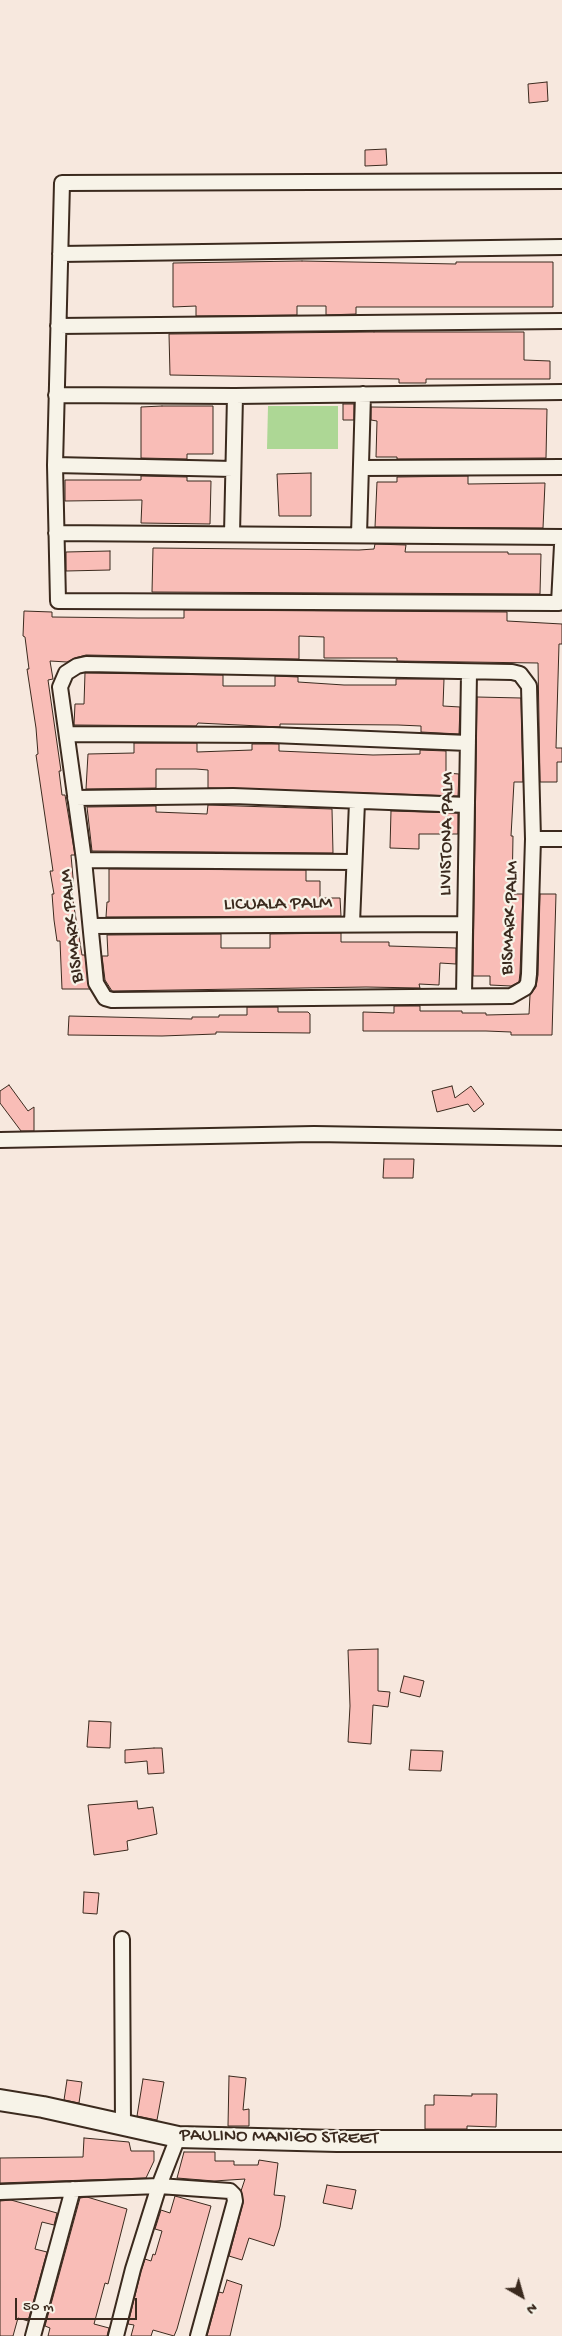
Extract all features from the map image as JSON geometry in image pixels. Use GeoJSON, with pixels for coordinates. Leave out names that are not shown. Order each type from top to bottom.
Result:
{"type":"FeatureCollection","features":[{"type":"Feature","properties":{"kind":"street"},"geometry":{"type":"LineString","coordinates":[[562,181],[62,183],[55,465],[58,601],[559,603],[562,545]]}},
{"type":"Feature","properties":{"kind":"street"},"geometry":{"type":"LineString","coordinates":[[60,254],[562,247]]}},
{"type":"Feature","properties":{"kind":"street"},"geometry":{"type":"LineString","coordinates":[[58,326],[562,321]]}},
{"type":"Feature","properties":{"kind":"street"},"geometry":{"type":"LineString","coordinates":[[56,394],[235,396],[562,392]]}},
{"type":"Feature","properties":{"kind":"street"},"geometry":{"type":"LineString","coordinates":[[359,535],[364,394]]}},
{"type":"Feature","properties":{"kind":"street"},"geometry":{"type":"LineString","coordinates":[[232,534],[235,396]]}},
{"type":"Feature","properties":{"kind":"street"},"geometry":{"type":"LineString","coordinates":[[55,465],[233,469]]}},
{"type":"Feature","properties":{"kind":"street"},"geometry":{"type":"LineString","coordinates":[[361,468],[562,467]]}},
{"type":"Feature","properties":{"kind":"street"},"geometry":{"type":"LineString","coordinates":[[56,533],[562,537]]}},
{"type":"Feature","properties":{"kind":"street","name":"BISMARK PALM"},"geometry":{"type":"LineString","coordinates":[[86,664],[469,673],[512,672],[520,674],[526,679],[529,686],[533,839],[528,983],[520,993],[511,996],[112,1000],[103,996],[96,983],[84,860],[60,687],[66,673],[77,666],[86,664]]}},
{"type":"Feature","properties":{"kind":"street","name":"LIVISTONA PALM"},"geometry":{"type":"LineString","coordinates":[[464,996],[469,673]]}},
{"type":"Feature","properties":{"kind":"street"},"geometry":{"type":"LineString","coordinates":[[67,734],[272,735],[468,743]]}},
{"type":"Feature","properties":{"kind":"street"},"geometry":{"type":"LineString","coordinates":[[75,798],[233,796],[468,805]]}},
{"type":"Feature","properties":{"kind":"street"},"geometry":{"type":"LineString","coordinates":[[352,923],[357,802]]}},
{"type":"Feature","properties":{"kind":"street"},"geometry":{"type":"LineString","coordinates":[[533,839],[562,839]]}},
{"type":"Feature","properties":{"kind":"street"},"geometry":{"type":"LineString","coordinates":[[84,860],[354,862]]}},
{"type":"Feature","properties":{"kind":"street","name":"LICUALA PALM"},"geometry":{"type":"LineString","coordinates":[[91,926],[352,923],[464,924]]}},
{"type":"Feature","properties":{"kind":"street"},"geometry":{"type":"LineString","coordinates":[[0,1140],[314,1134],[562,1138]]}},
{"type":"Feature","properties":{"kind":"street"},"geometry":{"type":"LineString","coordinates":[[122,1939],[123,2125]]}},
{"type":"Feature","properties":{"kind":"street","name":"PAULINO MANIGO STREET"},"geometry":{"type":"LineString","coordinates":[[0,2100],[43,2107],[178,2137],[337,2141],[562,2141]]}},
{"type":"Feature","properties":{"kind":"street"},"geometry":{"type":"LineString","coordinates":[[116,2336],[133,2269],[159,2186],[178,2137]]}},
{"type":"Feature","properties":{"kind":"street"},"geometry":{"type":"LineString","coordinates":[[0,2192],[159,2186],[225,2190],[230,2192],[235,2197],[198,2336]]}},
{"type":"Feature","properties":{"kind":"street"},"geometry":{"type":"LineString","coordinates":[[33,2336],[73,2188]]}},
{"type":"Feature","properties":{"kind":"green space"},"geometry":{"type":"Polygon","coordinates":[[[268,406],[338,406],[338,449],[267,449],[268,406]]]}},
{"type":"Feature","properties":{"kind":"building"},"geometry":{"type":"Polygon","coordinates":[[[547,82],[548,101],[529,103],[528,84],[547,82]]]}},
{"type":"Feature","properties":{"kind":"building"},"geometry":{"type":"Polygon","coordinates":[[[386,149],[387,165],[365,166],[365,150],[386,149]]]}},
{"type":"Feature","properties":{"kind":"building"},"geometry":{"type":"Polygon","coordinates":[[[302,261],[456,264],[456,262],[553,262],[553,307],[356,307],[356,314],[326,315],[326,306],[297,306],[297,315],[196,316],[196,306],[173,307],[173,263],[302,261]]]}},
{"type":"Feature","properties":{"kind":"building"},"geometry":{"type":"Polygon","coordinates":[[[524,332],[524,360],[550,361],[550,379],[426,379],[426,383],[399,383],[399,379],[170,375],[169,334],[524,332]]]}},
{"type":"Feature","properties":{"kind":"building"},"geometry":{"type":"Polygon","coordinates":[[[343,404],[354,404],[354,420],[343,420],[343,404]]]}},
{"type":"Feature","properties":{"kind":"building"},"geometry":{"type":"Polygon","coordinates":[[[213,406],[213,454],[187,454],[187,459],[141,458],[141,407],[213,406]]]}},
{"type":"Feature","properties":{"kind":"building"},"geometry":{"type":"Polygon","coordinates":[[[371,407],[547,409],[546,458],[397,459],[397,457],[376,457],[377,421],[371,420],[371,407]]]}},
{"type":"Feature","properties":{"kind":"building"},"geometry":{"type":"Polygon","coordinates":[[[311,473],[311,516],[279,516],[277,474],[311,473]]]}},
{"type":"Feature","properties":{"kind":"building"},"geometry":{"type":"Polygon","coordinates":[[[141,476],[187,477],[187,481],[211,481],[210,524],[141,523],[142,500],[65,501],[65,480],[141,480],[141,476]]]}},
{"type":"Feature","properties":{"kind":"building"},"geometry":{"type":"Polygon","coordinates":[[[468,476],[468,484],[545,483],[543,528],[375,527],[377,482],[397,482],[397,477],[468,476]]]}},
{"type":"Feature","properties":{"kind":"building"},"geometry":{"type":"Polygon","coordinates":[[[375,544],[406,545],[405,552],[508,552],[508,554],[541,554],[540,594],[152,592],[153,548],[359,550],[374,549],[375,544]]]}},
{"type":"Feature","properties":{"kind":"building"},"geometry":{"type":"Polygon","coordinates":[[[110,551],[110,570],[66,571],[66,552],[110,551]]]}},
{"type":"Feature","properties":{"kind":"building"},"geometry":{"type":"Polygon","coordinates":[[[184,610],[507,612],[507,621],[562,624],[562,644],[559,644],[556,748],[562,748],[562,762],[557,762],[557,782],[540,782],[538,663],[397,661],[397,658],[324,658],[324,637],[299,636],[299,659],[86,655],[67,662],[50,661],[53,679],[48,680],[61,771],[59,771],[62,795],[65,795],[75,855],[71,855],[74,889],[71,889],[82,955],[85,955],[90,989],[62,989],[60,941],[57,941],[54,920],[52,894],[54,894],[50,871],[53,871],[36,755],[38,754],[36,728],[27,669],[29,669],[25,637],[23,636],[24,611],[52,612],[52,617],[184,618],[184,610]]]}},
{"type":"Feature","properties":{"kind":"building"},"geometry":{"type":"Polygon","coordinates":[[[85,673],[223,675],[223,686],[275,686],[275,676],[298,677],[298,682],[344,685],[396,685],[396,679],[444,679],[443,706],[460,707],[459,734],[421,732],[421,726],[398,725],[280,724],[280,727],[198,723],[196,726],[74,725],[75,704],[84,704],[85,673]]]}},
{"type":"Feature","properties":{"kind":"building"},"geometry":{"type":"Polygon","coordinates":[[[477,697],[521,698],[523,782],[514,782],[511,836],[513,836],[512,894],[523,894],[519,982],[511,986],[490,985],[490,976],[473,976],[477,697]]]}},
{"type":"Feature","properties":{"kind":"building"},"geometry":{"type":"Polygon","coordinates":[[[134,743],[197,743],[197,752],[252,750],[252,744],[279,744],[279,751],[373,755],[420,754],[420,750],[446,751],[446,773],[459,774],[458,796],[208,788],[208,770],[196,769],[156,769],[156,788],[86,789],[88,754],[134,753],[134,743]]]}},
{"type":"Feature","properties":{"kind":"building"},"geometry":{"type":"Polygon","coordinates":[[[208,805],[332,809],[333,853],[92,851],[87,807],[156,806],[156,812],[207,814],[208,805]]]}},
{"type":"Feature","properties":{"kind":"building"},"geometry":{"type":"Polygon","coordinates":[[[391,811],[458,813],[458,834],[419,834],[419,849],[390,848],[391,811]]]}},
{"type":"Feature","properties":{"kind":"building"},"geometry":{"type":"Polygon","coordinates":[[[109,869],[306,870],[306,881],[320,881],[320,898],[340,898],[341,916],[106,917],[107,902],[109,902],[109,869]]]}},
{"type":"Feature","properties":{"kind":"building"},"geometry":{"type":"Polygon","coordinates":[[[540,894],[556,894],[552,1035],[511,1035],[511,1032],[486,1031],[363,1031],[363,1012],[394,1013],[394,1006],[420,1006],[420,1011],[462,1011],[462,1013],[486,1013],[486,1015],[529,1014],[530,995],[536,987],[538,975],[540,894]]]}},
{"type":"Feature","properties":{"kind":"building"},"geometry":{"type":"Polygon","coordinates":[[[341,933],[341,942],[389,942],[389,946],[456,948],[456,964],[440,963],[439,985],[419,984],[420,988],[366,987],[112,991],[105,980],[102,956],[108,956],[107,935],[221,934],[221,948],[270,948],[270,934],[341,933]]]}},
{"type":"Feature","properties":{"kind":"building"},"geometry":{"type":"Polygon","coordinates":[[[247,1007],[278,1007],[278,1012],[308,1012],[310,1014],[310,1033],[216,1032],[216,1034],[162,1036],[68,1035],[69,1016],[192,1019],[192,1017],[219,1017],[219,1015],[247,1015],[247,1007]]]}},
{"type":"Feature","properties":{"kind":"building"},"geometry":{"type":"Polygon","coordinates":[[[9,1085],[28,1111],[34,1107],[34,1131],[21,1131],[0,1103],[0,1091],[9,1085]]]}},
{"type":"Feature","properties":{"kind":"building"},"geometry":{"type":"Polygon","coordinates":[[[452,1086],[455,1098],[471,1086],[484,1104],[474,1112],[468,1104],[437,1112],[432,1091],[452,1086]]]}},
{"type":"Feature","properties":{"kind":"building"},"geometry":{"type":"Polygon","coordinates":[[[384,1159],[414,1159],[413,1178],[383,1178],[384,1159]]]}},
{"type":"Feature","properties":{"kind":"building"},"geometry":{"type":"Polygon","coordinates":[[[378,1649],[378,1691],[390,1692],[388,1707],[373,1705],[371,1744],[348,1742],[350,1706],[348,1650],[378,1649]]]}},
{"type":"Feature","properties":{"kind":"building"},"geometry":{"type":"Polygon","coordinates":[[[404,1676],[424,1681],[420,1697],[400,1692],[404,1676]]]}},
{"type":"Feature","properties":{"kind":"building"},"geometry":{"type":"Polygon","coordinates":[[[89,1721],[111,1722],[110,1748],[87,1747],[89,1721]]]}},
{"type":"Feature","properties":{"kind":"building"},"geometry":{"type":"Polygon","coordinates":[[[162,1748],[164,1773],[148,1774],[147,1761],[125,1763],[125,1750],[162,1748]]]}},
{"type":"Feature","properties":{"kind":"building"},"geometry":{"type":"Polygon","coordinates":[[[411,1750],[443,1751],[441,1771],[409,1770],[411,1750]]]}},
{"type":"Feature","properties":{"kind":"building"},"geometry":{"type":"Polygon","coordinates":[[[137,1801],[138,1809],[153,1807],[157,1834],[127,1841],[128,1850],[94,1855],[88,1805],[137,1801]]]}},
{"type":"Feature","properties":{"kind":"building"},"geometry":{"type":"Polygon","coordinates":[[[84,1892],[99,1893],[97,1914],[83,1913],[84,1892]]]}},
{"type":"Feature","properties":{"kind":"building"},"geometry":{"type":"Polygon","coordinates":[[[229,2076],[246,2078],[243,2110],[249,2109],[249,2126],[228,2126],[229,2076]]]}},
{"type":"Feature","properties":{"kind":"building"},"geometry":{"type":"Polygon","coordinates":[[[143,2079],[164,2082],[157,2120],[137,2116],[143,2079]]]}},
{"type":"Feature","properties":{"kind":"building"},"geometry":{"type":"Polygon","coordinates":[[[67,2080],[82,2082],[79,2103],[64,2100],[67,2080]]]}},
{"type":"Feature","properties":{"kind":"building"},"geometry":{"type":"Polygon","coordinates":[[[472,2094],[497,2094],[496,2127],[467,2126],[467,2129],[425,2129],[425,2105],[434,2105],[434,2095],[472,2096],[472,2094]]]}},
{"type":"Feature","properties":{"kind":"building"},"geometry":{"type":"Polygon","coordinates":[[[84,2138],[129,2142],[131,2151],[154,2151],[154,2161],[146,2178],[0,2183],[0,2158],[83,2157],[84,2138]]]}},
{"type":"Feature","properties":{"kind":"building"},"geometry":{"type":"Polygon","coordinates":[[[184,2152],[215,2152],[215,2161],[234,2161],[234,2165],[258,2165],[259,2160],[278,2163],[274,2195],[285,2196],[280,2227],[274,2246],[249,2238],[242,2260],[229,2256],[243,2203],[241,2191],[245,2179],[214,2181],[177,2178],[184,2152]]]}},
{"type":"Feature","properties":{"kind":"building"},"geometry":{"type":"Polygon","coordinates":[[[327,2185],[356,2190],[352,2209],[323,2203],[327,2185]]]}},
{"type":"Feature","properties":{"kind":"building"},"geometry":{"type":"Polygon","coordinates":[[[175,2196],[211,2206],[177,2329],[174,2336],[153,2330],[151,2336],[131,2336],[134,2325],[128,2324],[141,2271],[145,2259],[151,2261],[153,2254],[155,2255],[162,2231],[155,2229],[161,2210],[170,2213],[175,2196]]]}},
{"type":"Feature","properties":{"kind":"building"},"geometry":{"type":"Polygon","coordinates":[[[87,2197],[127,2209],[108,2284],[105,2283],[94,2324],[109,2328],[107,2336],[48,2336],[50,2328],[45,2326],[80,2198],[87,2197]]]}},
{"type":"Feature","properties":{"kind":"building"},"geometry":{"type":"Polygon","coordinates":[[[11,2200],[57,2213],[54,2225],[42,2222],[35,2249],[47,2252],[28,2321],[18,2318],[13,2336],[0,2336],[0,2201],[11,2200]]]}},
{"type":"Feature","properties":{"kind":"building"},"geometry":{"type":"Polygon","coordinates":[[[227,2280],[242,2285],[230,2336],[207,2336],[219,2292],[223,2293],[227,2280]]]}}]}
